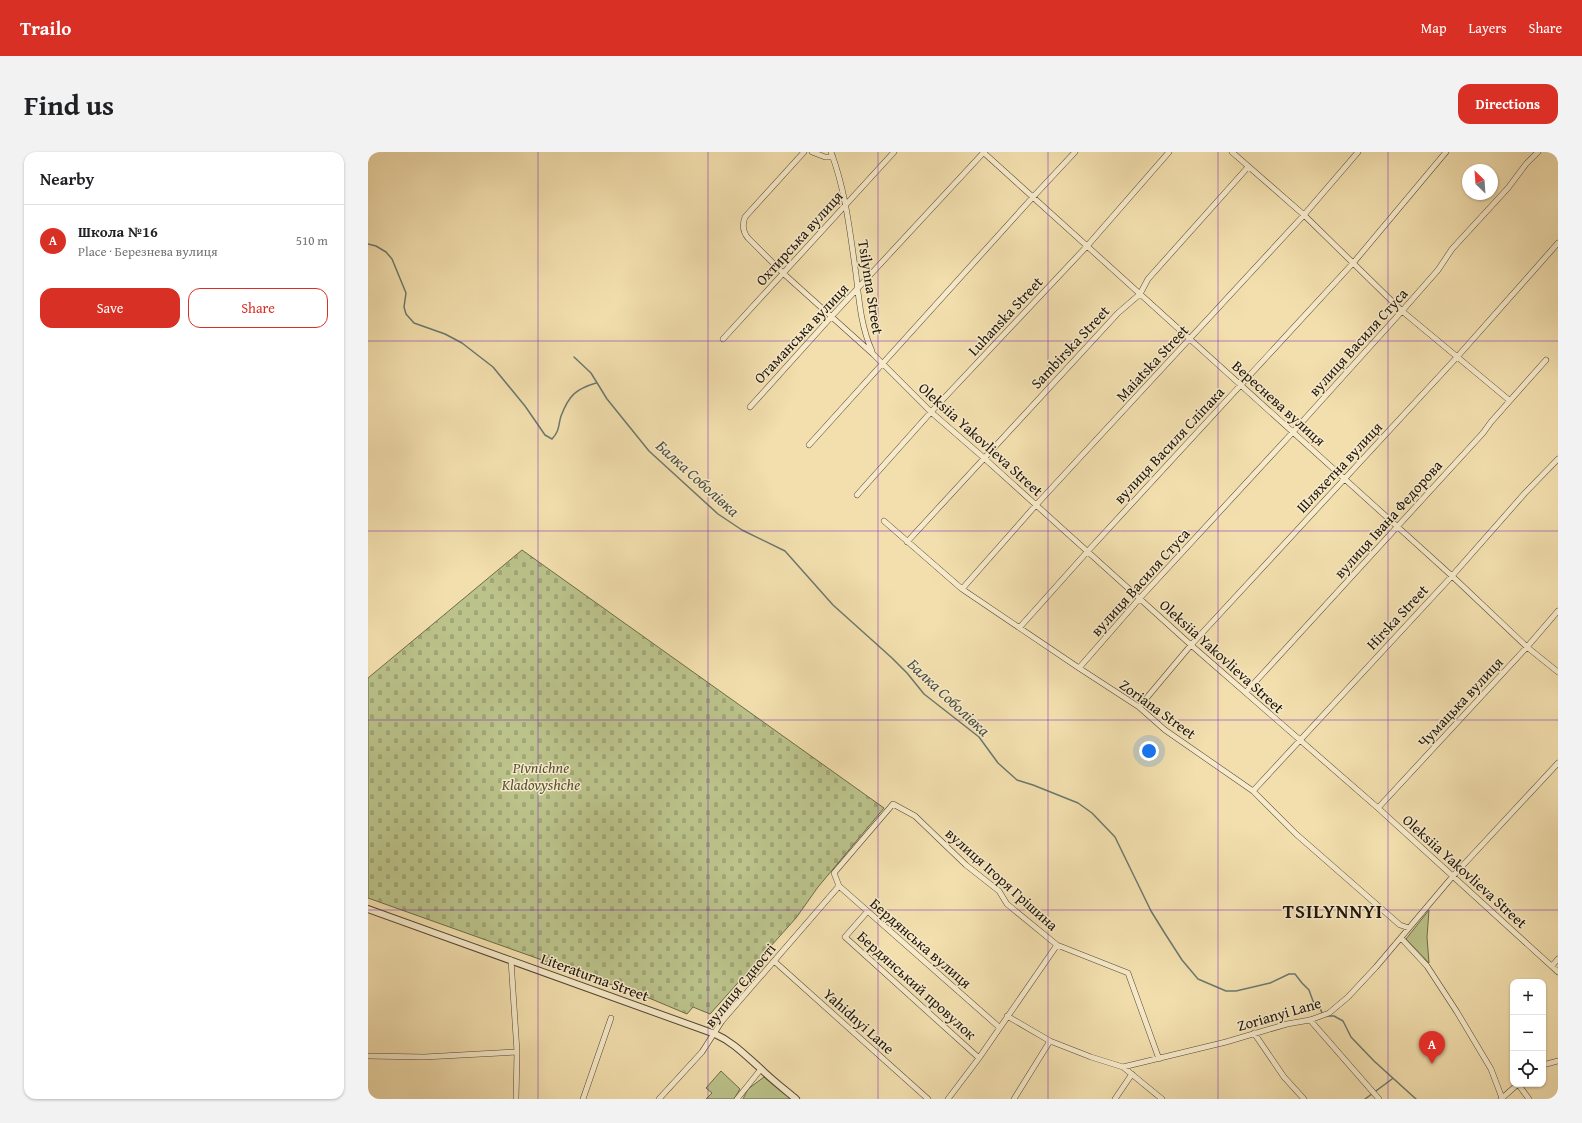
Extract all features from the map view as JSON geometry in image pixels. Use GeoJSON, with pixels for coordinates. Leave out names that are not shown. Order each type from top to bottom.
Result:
{"type":"FeatureCollection","features":[{"type":"Feature","properties":{"kind":"street","name":"Tsilynna Street"},"geometry":{"type":"LineString","coordinates":[[804,152],[745,217],[743,222],[745,234],[784,274],[873,354]]}},
{"type":"Feature","properties":{"kind":"street"},"geometry":{"type":"LineString","coordinates":[[812,152],[825,157],[832,155]]}},
{"type":"Feature","properties":{"kind":"street","name":"Охтирська вулиця"},"geometry":{"type":"LineString","coordinates":[[723,340],[894,152]]}},
{"type":"Feature","properties":{"kind":"street","name":"Вереснева вулиця"},"geometry":{"type":"LineString","coordinates":[[984,152],[1345,478],[1528,647],[1558,672]]}},
{"type":"Feature","properties":{"kind":"street","name":"Отаманська вулиця"},"geometry":{"type":"LineString","coordinates":[[750,407],[984,152]]}},
{"type":"Feature","properties":{"kind":"street"},"geometry":{"type":"LineString","coordinates":[[810,445],[1075,152]]}},
{"type":"Feature","properties":{"kind":"street","name":"Luhanska Street"},"geometry":{"type":"LineString","coordinates":[[858,496],[931,412],[1088,245],[1169,152]]}},
{"type":"Feature","properties":{"kind":"street"},"geometry":{"type":"LineString","coordinates":[[1232,152],[1304,215],[1354,262],[1402,311],[1458,356],[1509,400]]}},
{"type":"Feature","properties":{"kind":"street","name":"Maiatska Street"},"geometry":{"type":"LineString","coordinates":[[962,589],[1036,505],[1304,215],[1358,152]]}},
{"type":"Feature","properties":{"kind":"street","name":"вулиця Василя Сліпака"},"geometry":{"type":"LineString","coordinates":[[1020,627],[1087,552],[1354,262],[1446,152]]}},
{"type":"Feature","properties":{"kind":"street","name":"вулиця Василя Стуса"},"geometry":{"type":"LineString","coordinates":[[1079,668],[1140,598],[1294,432],[1402,311],[1438,270],[1452,249],[1508,188],[1538,152]]}},
{"type":"Feature","properties":{"kind":"street","name":"Tsilynna Street"},"geometry":{"type":"LineString","coordinates":[[832,155],[846,203],[866,338],[873,354]]}},
{"type":"Feature","properties":{"kind":"street","name":"Sambirska Street"},"geometry":{"type":"LineString","coordinates":[[907,542],[1118,313],[1140,294],[1148,279],[1248,166]]}},
{"type":"Feature","properties":{"kind":"street","name":"Шляхетна вулиця"},"geometry":{"type":"LineString","coordinates":[[1139,707],[1191,645],[1458,356],[1558,243]]}},
{"type":"Feature","properties":{"kind":"street","name":"Oleksiia Yakovlieva Street"},"geometry":{"type":"LineString","coordinates":[[873,354],[931,412],[1191,645],[1378,808],[1558,972]]}},
{"type":"Feature","properties":{"kind":"street","name":"вулиця Івана Федорова"},"geometry":{"type":"LineString","coordinates":[[1246,692],[1483,433],[1509,400],[1546,360]]}},
{"type":"Feature","properties":{"kind":"street","name":"Hirska Street"},"geometry":{"type":"LineString","coordinates":[[1253,791],[1452,576],[1525,493],[1558,459]]}},
{"type":"Feature","properties":{"kind":"street","name":"Zoriana Street"},"geometry":{"type":"LineString","coordinates":[[884,521],[962,589],[1139,707],[1183,743],[1253,791],[1322,857],[1400,925],[1409,928]]}},
{"type":"Feature","properties":{"kind":"street","name":"Чумацька вулиця"},"geometry":{"type":"LineString","coordinates":[[1378,808],[1528,647],[1558,611]]}},
{"type":"Feature","properties":{"kind":"street","name":"Zorianyi Lane"},"geometry":{"type":"LineString","coordinates":[[1123,1066],[1159,1059],[1226,1042],[1287,1024],[1310,1020],[1329,1013],[1348,997],[1401,938],[1453,876],[1558,763]]}},
{"type":"Feature","properties":{"kind":"street","name":"вулиця Ігоря Грішина"},"geometry":{"type":"LineString","coordinates":[[834,873],[893,804],[915,816],[966,865],[999,891],[1007,904],[1057,945],[1128,973],[1159,1059]]}},
{"type":"Feature","properties":{"kind":"street","name":"Бердянська вулиця"},"geometry":{"type":"LineString","coordinates":[[834,873],[839,886],[867,912],[1000,1027]]}},
{"type":"Feature","properties":{"kind":"street","name":"вулиця Єдності"},"geometry":{"type":"LineString","coordinates":[[659,1099],[702,1052],[722,1021],[839,886]]}},
{"type":"Feature","properties":{"kind":"street","name":"Literaturna Street"},"geometry":{"type":"LineString","coordinates":[[368,909],[715,1034],[726,1039],[738,1048],[796,1099]]}},
{"type":"Feature","properties":{"kind":"street","name":"Бердянський провулок"},"geometry":{"type":"LineString","coordinates":[[867,912],[845,937],[979,1058]]}},
{"type":"Feature","properties":{"kind":"street"},"geometry":{"type":"LineString","coordinates":[[1401,938],[1427,966],[1457,1012],[1492,1069],[1501,1098],[1514,1087]]}},
{"type":"Feature","properties":{"kind":"street"},"geometry":{"type":"LineString","coordinates":[[948,1099],[979,1058],[1057,945]]}},
{"type":"Feature","properties":{"kind":"street"},"geometry":{"type":"LineString","coordinates":[[512,960],[517,1052],[516,1099]]}},
{"type":"Feature","properties":{"kind":"street"},"geometry":{"type":"LineString","coordinates":[[1552,966],[1558,960]]}},
{"type":"Feature","properties":{"kind":"street","name":"Yahidnyi Lane"},"geometry":{"type":"LineString","coordinates":[[774,962],[928,1099]]}},
{"type":"Feature","properties":{"kind":"street"},"geometry":{"type":"LineString","coordinates":[[1007,1016],[1050,1041],[1090,1057],[1123,1066],[1162,1099]]}},
{"type":"Feature","properties":{"kind":"street"},"geometry":{"type":"LineString","coordinates":[[583,1099],[611,1018]]}},
{"type":"Feature","properties":{"kind":"street"},"geometry":{"type":"LineString","coordinates":[[1310,1020],[1378,1099]]}},
{"type":"Feature","properties":{"kind":"street"},"geometry":{"type":"LineString","coordinates":[[1254,1033],[1284,1077],[1304,1099]]}},
{"type":"Feature","properties":{"kind":"street"},"geometry":{"type":"LineString","coordinates":[[1014,1099],[1050,1041]]}},
{"type":"Feature","properties":{"kind":"street"},"geometry":{"type":"LineString","coordinates":[[368,1056],[424,1057],[517,1052]]}},
{"type":"Feature","properties":{"kind":"street"},"geometry":{"type":"LineString","coordinates":[[1546,1064],[1558,1061]]}},
{"type":"Feature","properties":{"kind":"street"},"geometry":{"type":"LineString","coordinates":[[737,1099],[761,1069]]}},
{"type":"Feature","properties":{"kind":"street"},"geometry":{"type":"LineString","coordinates":[[1114,1099],[1132,1074]]}},
{"type":"Feature","properties":{"kind":"street"},"geometry":{"type":"LineString","coordinates":[[1520,1087],[1529,1099]]}},
{"type":"Feature","properties":{"kind":"green space","name":"Pivnichne Kladovyshche"},"geometry":{"type":"Polygon","coordinates":[[[522,550],[884,808],[818,887],[796,918],[710,1014],[693,1007],[687,1014],[618,985],[615,986],[368,898],[368,678],[522,550]]]}},
{"type":"Feature","properties":{"kind":"green space"},"geometry":{"type":"Polygon","coordinates":[[[1429,910],[1427,937],[1429,963],[1406,939],[1429,910]]]}},
{"type":"Feature","properties":{"kind":"green space"},"geometry":{"type":"Polygon","coordinates":[[[721,1071],[740,1089],[734,1099],[706,1099],[712,1093],[706,1088],[721,1071]]]}},
{"type":"Feature","properties":{"kind":"green space"},"geometry":{"type":"Polygon","coordinates":[[[764,1077],[791,1099],[743,1099],[748,1089],[764,1077]]]}},
{"type":"Feature","properties":{"kind":"waterway","name":"Балка Соболівка"},"geometry":{"type":"LineString","coordinates":[[368,244],[376,246],[386,252],[392,259],[406,293],[404,307],[406,314],[414,323],[445,334],[462,343],[493,367],[525,406],[545,435],[552,439],[555,436],[561,416],[570,398],[583,388],[596,383]]}},
{"type":"Feature","properties":{"kind":"waterway","name":"Балка Соболівка"},"geometry":{"type":"LineString","coordinates":[[574,357],[591,373],[607,399],[649,451],[718,514],[742,530],[785,551],[833,605],[892,658],[907,673],[924,694],[979,737],[998,763],[1017,780],[1078,803],[1092,813],[1115,837],[1151,911],[1182,960],[1198,979],[1226,991],[1236,991],[1270,983],[1289,974],[1295,974],[1309,990],[1313,1001],[1320,1008],[1322,1013]]}},
{"type":"Feature","properties":{"kind":"waterway","name":"Балка Соболівка"},"geometry":{"type":"LineString","coordinates":[[1326,1016],[1334,1016],[1343,1021],[1351,1037],[1374,1061],[1416,1099]]}},
{"type":"Feature","properties":{"kind":"waterway"},"geometry":{"type":"LineString","coordinates":[[1365,1099],[1392,1079]]}},
{"type":"Feature","properties":{"kind":"place","name":"Школа №16"},"geometry":{"type":"Point","coordinates":[1432,1064]}},
{"type":"Feature","properties":{"kind":"district","name":"TSILYNNYI"},"geometry":{"type":"Point","coordinates":[1333,911]}}]}
